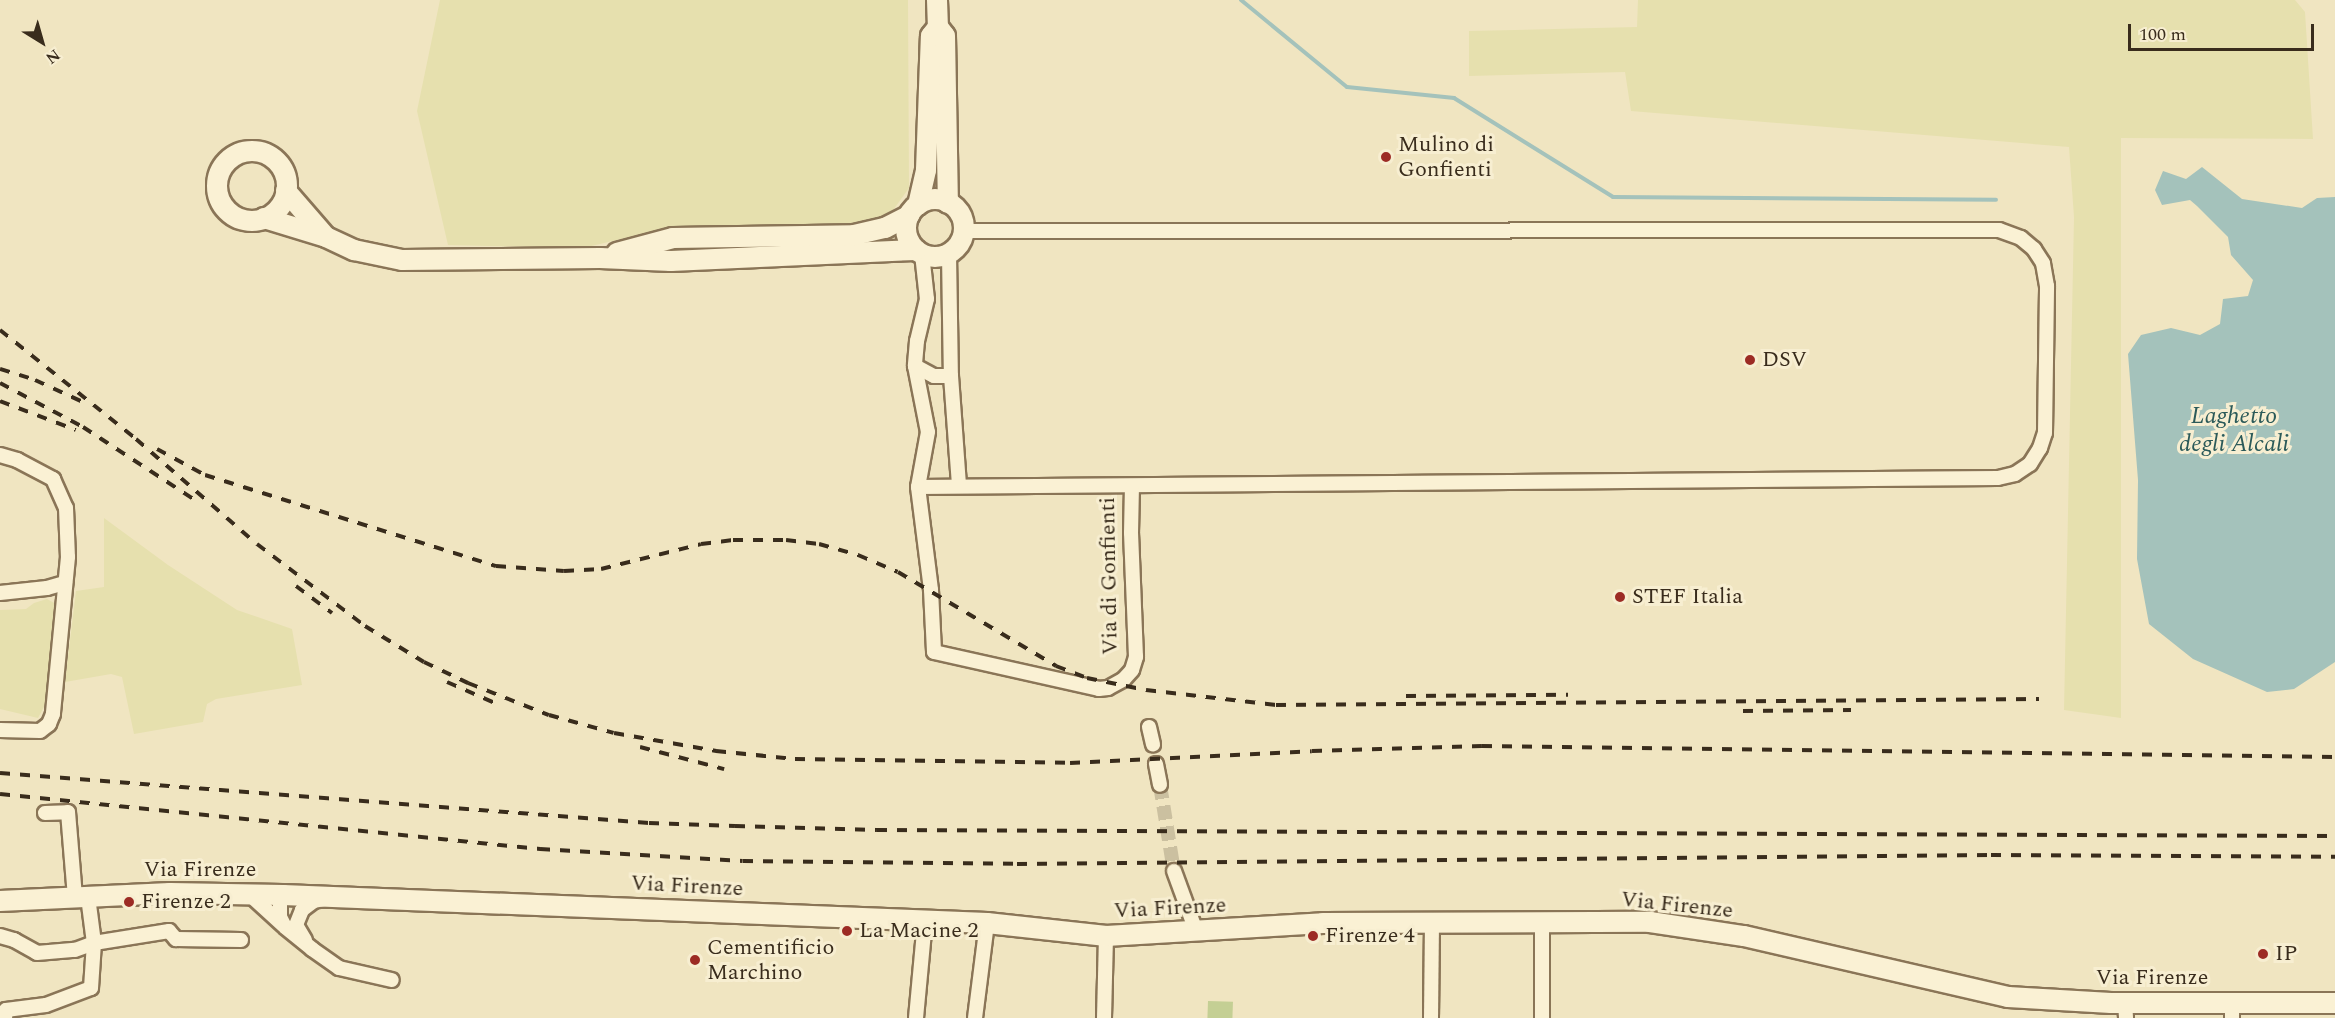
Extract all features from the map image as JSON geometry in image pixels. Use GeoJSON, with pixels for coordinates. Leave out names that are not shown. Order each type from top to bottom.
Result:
{"type":"FeatureCollection","features":[{"type":"Feature","properties":{"kind":"main road"},"geometry":{"type":"LineString","coordinates":[[937,0],[938,27],[945,36],[948,202]]}},
{"type":"Feature","properties":{"kind":"main road"},"geometry":{"type":"LineString","coordinates":[[919,252],[907,234],[926,170],[931,36],[938,27]]}},
{"type":"Feature","properties":{"kind":"main road"},"geometry":{"type":"LineString","coordinates":[[264,219],[279,208],[286,190],[284,171],[279,163],[263,152],[243,152],[226,162],[217,181],[218,193],[223,205],[237,217],[264,219],[326,237],[354,250],[402,260],[600,258],[670,261],[919,252],[931,257],[950,254],[962,240],[964,231],[961,214],[948,202],[933,200],[885,228],[854,235],[674,238],[600,258]]}},
{"type":"Feature","properties":{"kind":"main road"},"geometry":{"type":"LineString","coordinates":[[286,190],[326,237]]}},
{"type":"Feature","properties":{"kind":"main road","name":"Via Firenze"},"geometry":{"type":"LineString","coordinates":[[0,901],[170,893],[283,895],[987,923],[1106,936],[1323,923],[1650,922],[1744,936],[2008,997],[2125,1010],[2232,1010],[2335,1003]]}},
{"type":"Feature","properties":{"kind":"street"},"geometry":{"type":"LineString","coordinates":[[964,231],[1999,230],[2021,238],[2034,249],[2043,263],[2047,286],[2045,433],[2040,448],[2030,464],[2015,474],[1998,478],[1132,486]]}},
{"type":"Feature","properties":{"kind":"street"},"geometry":{"type":"LineString","coordinates":[[918,487],[928,432],[915,366],[917,341],[927,299],[919,252]]}},
{"type":"Feature","properties":{"kind":"street"},"geometry":{"type":"LineString","coordinates":[[950,254],[951,376],[959,486]]}},
{"type":"Feature","properties":{"kind":"street"},"geometry":{"type":"LineString","coordinates":[[915,366],[934,376],[951,376]]}},
{"type":"Feature","properties":{"kind":"street"},"geometry":{"type":"LineString","coordinates":[[0,455],[17,460],[53,479],[66,507],[68,557],[53,714],[49,724],[40,730],[0,730]]}},
{"type":"Feature","properties":{"kind":"street","name":"Via di Gonfienti"},"geometry":{"type":"LineString","coordinates":[[1132,486],[1131,533],[1136,657],[1132,670],[1117,685],[1108,688],[1090,688],[934,652],[931,590],[918,487],[1132,486]]}},
{"type":"Feature","properties":{"kind":"street"},"geometry":{"type":"LineString","coordinates":[[0,593],[47,588],[65,583]]}},
{"type":"Feature","properties":{"kind":"street"},"geometry":{"type":"LineString","coordinates":[[1149,727],[1153,745]]}},
{"type":"Feature","properties":{"kind":"street"},"geometry":{"type":"LineString","coordinates":[[1156,764],[1160,785]]}},
{"type":"Feature","properties":{"kind":"street"},"geometry":{"type":"LineString","coordinates":[[5,1018],[6,1010],[46,1005],[91,988],[94,943],[82,897],[68,812],[45,813]]}},
{"type":"Feature","properties":{"kind":"street"},"geometry":{"type":"LineString","coordinates":[[1174,871],[1196,931]]}},
{"type":"Feature","properties":{"kind":"street"},"geometry":{"type":"LineString","coordinates":[[249,894],[291,926],[312,949],[339,968],[392,980]]}},
{"type":"Feature","properties":{"kind":"street"},"geometry":{"type":"LineString","coordinates":[[283,895],[291,908],[291,926]]}},
{"type":"Feature","properties":{"kind":"street"},"geometry":{"type":"LineString","coordinates":[[291,926],[302,910],[314,901],[334,897]]}},
{"type":"Feature","properties":{"kind":"street"},"geometry":{"type":"LineString","coordinates":[[916,1018],[925,921]]}},
{"type":"Feature","properties":{"kind":"street"},"geometry":{"type":"LineString","coordinates":[[1431,1018],[1432,922]]}},
{"type":"Feature","properties":{"kind":"street"},"geometry":{"type":"LineString","coordinates":[[1542,922],[1542,1018]]}},
{"type":"Feature","properties":{"kind":"street"},"geometry":{"type":"LineString","coordinates":[[975,1018],[987,923]]}},
{"type":"Feature","properties":{"kind":"street"},"geometry":{"type":"LineString","coordinates":[[0,936],[14,940],[37,953],[75,950],[94,943],[169,931],[176,939],[241,940]]}},
{"type":"Feature","properties":{"kind":"street"},"geometry":{"type":"LineString","coordinates":[[1104,1018],[1106,936]]}},
{"type":"Feature","properties":{"kind":"shaded area"},"geometry":{"type":"Polygon","coordinates":[[[440,0],[908,0],[909,188],[891,213],[844,228],[659,230],[583,248],[448,245],[417,111],[440,0]]]}},
{"type":"Feature","properties":{"kind":"shaded area"},"geometry":{"type":"Polygon","coordinates":[[[1638,0],[2295,0],[2305,12],[2313,139],[2121,138],[2121,718],[2064,710],[2074,217],[2069,147],[1631,111],[1625,72],[1469,76],[1469,31],[1637,27],[1638,0]]]}},
{"type":"Feature","properties":{"kind":"shaded area"},"geometry":{"type":"Polygon","coordinates":[[[104,518],[168,565],[237,610],[292,629],[302,685],[216,699],[207,704],[203,722],[134,734],[122,677],[111,674],[65,682],[76,591],[104,587],[104,518]]]}},
{"type":"Feature","properties":{"kind":"shaded area"},"geometry":{"type":"Polygon","coordinates":[[[47,599],[56,604],[46,703],[38,718],[0,709],[0,610],[26,609],[34,603],[47,599]]]}},
{"type":"Feature","properties":{"kind":"green space"},"geometry":{"type":"Polygon","coordinates":[[[1208,1001],[1233,1002],[1232,1018],[1207,1018],[1208,1001]]]}},
{"type":"Feature","properties":{"kind":"water","name":"Laghetto degli Alcali"},"geometry":{"type":"Polygon","coordinates":[[[2202,167],[2242,199],[2302,208],[2317,198],[2335,197],[2335,662],[2294,689],[2267,692],[2193,659],[2149,624],[2137,559],[2138,480],[2128,354],[2141,335],[2171,328],[2200,335],[2220,324],[2223,299],[2248,296],[2253,280],[2231,255],[2228,237],[2197,206],[2190,200],[2162,205],[2155,190],[2163,171],[2186,179],[2202,167]]]}},
{"type":"Feature","properties":{"kind":"waterway"},"geometry":{"type":"LineString","coordinates":[[1241,0],[1347,87],[1454,98],[1613,197],[1996,200]]}},
{"type":"Feature","properties":{"kind":"tunnel"},"geometry":{"type":"LineString","coordinates":[[1160,785],[1174,871]]}},
{"type":"Feature","properties":{"kind":"railway"},"geometry":{"type":"LineString","coordinates":[[0,330],[136,439],[257,544],[365,626],[424,662],[468,683],[549,715],[614,733],[716,751],[795,759],[1070,763],[1312,751],[1482,746],[2335,757]]}},
{"type":"Feature","properties":{"kind":"railway"},"geometry":{"type":"LineString","coordinates":[[0,369],[35,380],[83,402]]}},
{"type":"Feature","properties":{"kind":"railway"},"geometry":{"type":"LineString","coordinates":[[0,383],[83,427],[198,502]]}},
{"type":"Feature","properties":{"kind":"railway"},"geometry":{"type":"LineString","coordinates":[[0,401],[76,430]]}},
{"type":"Feature","properties":{"kind":"railway"},"geometry":{"type":"LineString","coordinates":[[157,449],[205,475],[496,566],[564,571],[601,569],[701,544],[733,540],[786,540],[819,544],[858,555],[898,572],[1056,666],[1087,678],[1146,690],[1276,705],[2039,699]]}},
{"type":"Feature","properties":{"kind":"railway"},"geometry":{"type":"LineString","coordinates":[[296,586],[332,613]]}},
{"type":"Feature","properties":{"kind":"railway"},"geometry":{"type":"LineString","coordinates":[[447,682],[497,704]]}},
{"type":"Feature","properties":{"kind":"railway"},"geometry":{"type":"LineString","coordinates":[[1406,696],[1568,695]]}},
{"type":"Feature","properties":{"kind":"railway"},"geometry":{"type":"LineString","coordinates":[[1743,711],[1851,710]]}},
{"type":"Feature","properties":{"kind":"railway"},"geometry":{"type":"LineString","coordinates":[[640,747],[724,769]]}},
{"type":"Feature","properties":{"kind":"railway"},"geometry":{"type":"LineString","coordinates":[[0,773],[649,823],[877,830],[2335,836]]}},
{"type":"Feature","properties":{"kind":"railway"},"geometry":{"type":"LineString","coordinates":[[0,794],[540,849],[743,861],[1017,864],[1991,855],[2335,857]]}},
{"type":"Feature","properties":{"kind":"place","name":"Mulino di Gonfienti"},"geometry":{"type":"Point","coordinates":[1386,157]}},
{"type":"Feature","properties":{"kind":"place","name":"DSV"},"geometry":{"type":"Point","coordinates":[1750,360]}},
{"type":"Feature","properties":{"kind":"place","name":"STEF Italia"},"geometry":{"type":"Point","coordinates":[1620,597]}},
{"type":"Feature","properties":{"kind":"place","name":"Firenze 2"},"geometry":{"type":"Point","coordinates":[129,902]}},
{"type":"Feature","properties":{"kind":"place","name":"La Macine 2"},"geometry":{"type":"Point","coordinates":[847,931]}},
{"type":"Feature","properties":{"kind":"place","name":"Firenze 4"},"geometry":{"type":"Point","coordinates":[1313,936]}},
{"type":"Feature","properties":{"kind":"place","name":"IP"},"geometry":{"type":"Point","coordinates":[2263,954]}},
{"type":"Feature","properties":{"kind":"place","name":"Cementificio Marchino"},"geometry":{"type":"Point","coordinates":[695,960]}}]}
